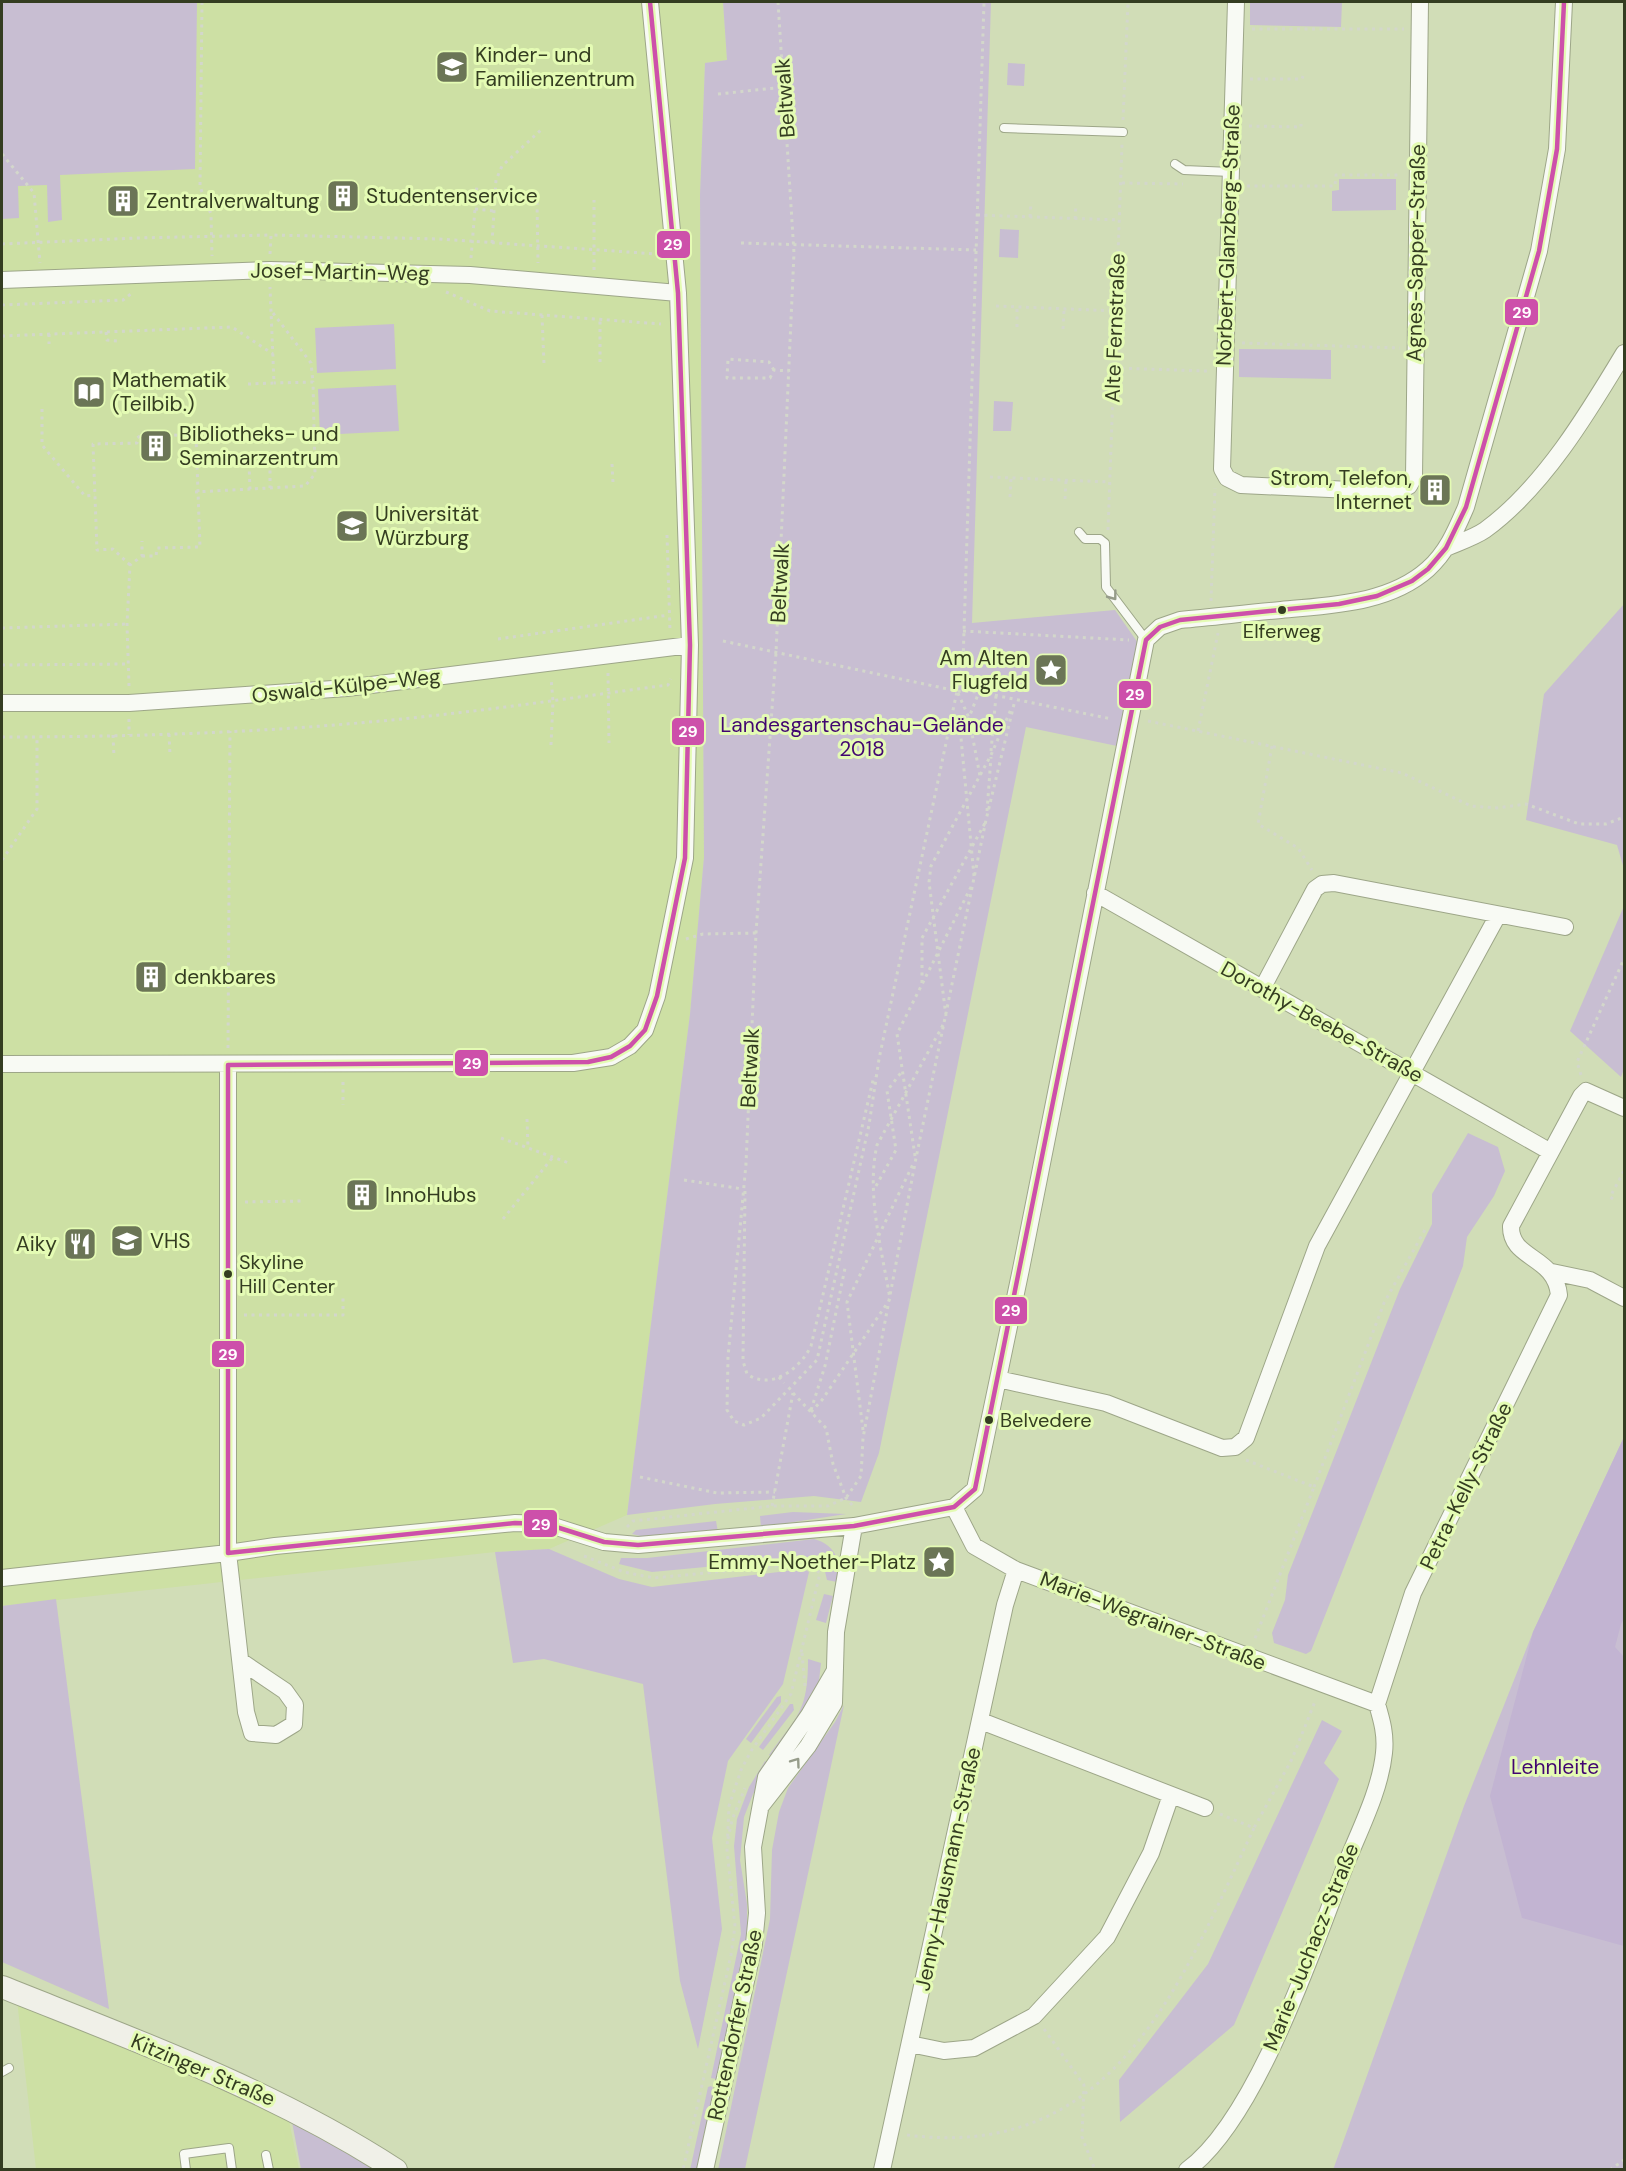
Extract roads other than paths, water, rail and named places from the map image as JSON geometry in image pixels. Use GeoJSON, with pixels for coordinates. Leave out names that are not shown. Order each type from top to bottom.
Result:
{"type":"FeatureCollection","features":[{"type":"Feature","properties":{"kind":"street"},"geometry":{"type":"LineString","coordinates":[[2,1064],[343,1065],[588,1062],[611,1057],[630,1046],[645,1030],[657,996],[684,861],[690,645],[650,2]]}},
{"type":"Feature","properties":{"kind":"street","name":"Norbert-Glanzberg-Straße"},"geometry":{"type":"LineString","coordinates":[[1222,469],[1236,2]]}},
{"type":"Feature","properties":{"kind":"street","name":"Agnes-Sapper-Straße"},"geometry":{"type":"LineString","coordinates":[[1222,469],[1227,478],[1241,485],[1394,492],[1409,486],[1414,477],[1420,2]]}},
{"type":"Feature","properties":{"kind":"street"},"geometry":{"type":"LineString","coordinates":[[2,1578],[275,1546],[515,1523],[547,1524],[618,1544],[638,1545],[854,1526],[954,1507],[975,1490],[1146,640],[1160,627],[1180,620],[1334,606],[1383,594],[1407,584],[1428,569],[1448,547],[1466,507],[1539,251],[1557,149],[1564,2]]}},
{"type":"Feature","properties":{"kind":"street","name":"Josef-Martin-Weg"},"geometry":{"type":"LineString","coordinates":[[2,280],[270,270],[470,274],[669,292]]}},
{"type":"Feature","properties":{"kind":"street"},"geometry":{"type":"LineString","coordinates":[[1448,547],[1484,531],[1513,505],[1560,452],[1624,353]]}},
{"type":"Feature","properties":{"kind":"street","name":"Oswald-Külpe-Weg"},"geometry":{"type":"LineString","coordinates":[[2,703],[129,703],[347,688],[690,645]]}},
{"type":"Feature","properties":{"kind":"street"},"geometry":{"type":"LineString","coordinates":[[1262,989],[1315,889],[1322,884],[1334,883],[1565,927]]}},
{"type":"Feature","properties":{"kind":"street","name":"Dorothy-Beebe-Straße"},"geometry":{"type":"LineString","coordinates":[[1095,892],[1549,1151]]}},
{"type":"Feature","properties":{"kind":"street"},"geometry":{"type":"LineString","coordinates":[[998,1379],[1106,1403],[1222,1448],[1235,1447],[1246,1438],[1317,1246],[1498,915]]}},
{"type":"Feature","properties":{"kind":"street"},"geometry":{"type":"LineString","coordinates":[[228,1065],[228,1553],[242,1662]]}},
{"type":"Feature","properties":{"kind":"street"},"geometry":{"type":"LineString","coordinates":[[1624,1108],[1586,1091],[1549,1151],[1511,1226],[1511,1237],[1515,1245],[1552,1272],[1590,1280],[1624,1298]]}},
{"type":"Feature","properties":{"kind":"street","name":"Petra-Kelly-Straße"},"geometry":{"type":"LineString","coordinates":[[1377,1704],[1413,1593],[1559,1295],[1552,1272]]}},
{"type":"Feature","properties":{"kind":"street","name":"Marie-Wegrainer-Straße"},"geometry":{"type":"LineString","coordinates":[[954,1507],[974,1546],[1016,1570],[1057,1583],[1247,1657],[1377,1704]]}},
{"type":"Feature","properties":{"kind":"street","name":"Rottendorfer Straße"},"geometry":{"type":"LineString","coordinates":[[705,2169],[754,1944],[757,1913],[753,1847],[766,1777],[809,1715],[834,1672],[836,1632],[854,1526]]}},
{"type":"Feature","properties":{"kind":"street","name":"Jenny-Hausmann-Straße"},"geometry":{"type":"LineString","coordinates":[[882,2169],[1005,1605],[1016,1570]]}},
{"type":"Feature","properties":{"kind":"street","name":"Marie-Juchacz-Straße"},"geometry":{"type":"LineString","coordinates":[[1187,2169],[1226,2129],[1260,2070],[1299,1985],[1374,1792],[1384,1754],[1385,1728],[1377,1704]]}},
{"type":"Feature","properties":{"kind":"street"},"geometry":{"type":"LineString","coordinates":[[981,1720],[1205,1808]]}},
{"type":"Feature","properties":{"kind":"street"},"geometry":{"type":"LineString","coordinates":[[910,2044],[944,2051],[974,2048],[1034,2016],[1107,1936],[1151,1853],[1171,1795]]}},
{"type":"Feature","properties":{"kind":"street","name":"Kitzinger Straße"},"geometry":{"type":"LineString","coordinates":[[2,1987],[206,2070],[285,2105],[340,2133],[396,2169]]}},
{"type":"Feature","properties":{"kind":"lane"},"geometry":{"type":"LineString","coordinates":[[1004,128],[1122,132]]}},
{"type":"Feature","properties":{"kind":"lane"},"geometry":{"type":"LineString","coordinates":[[1175,164],[1184,170],[1230,179]]}},
{"type":"Feature","properties":{"kind":"lane"},"geometry":{"type":"LineString","coordinates":[[1079,532],[1085,539],[1100,539],[1105,543],[1106,587],[1146,640]]}},
{"type":"Feature","properties":{"kind":"lane"},"geometry":{"type":"LineString","coordinates":[[186,2169],[184,2154],[229,2148],[232,2169]]}},
{"type":"Feature","properties":{"kind":"lane"},"geometry":{"type":"LineString","coordinates":[[266,2155],[269,2169]]}},
{"type":"Feature","properties":{"kind":"place","name":"Kinder- und Familienzentrum"},"geometry":{"type":"Point","coordinates":[452,67]}},
{"type":"Feature","properties":{"kind":"place","name":"Studentenservice"},"geometry":{"type":"Point","coordinates":[343,196]}},
{"type":"Feature","properties":{"kind":"place","name":"Zentralverwaltung"},"geometry":{"type":"Point","coordinates":[123,201]}},
{"type":"Feature","properties":{"kind":"place","name":"Mathematik (Teilbib.)"},"geometry":{"type":"Point","coordinates":[89,392]}},
{"type":"Feature","properties":{"kind":"place","name":"Bibliotheks- und Seminarzentrum"},"geometry":{"type":"Point","coordinates":[156,446]}},
{"type":"Feature","properties":{"kind":"place","name":"Strom, Telefon, Internet"},"geometry":{"type":"Point","coordinates":[1435,490]}},
{"type":"Feature","properties":{"kind":"place","name":"Universität Würzburg"},"geometry":{"type":"Point","coordinates":[352,526]}},
{"type":"Feature","properties":{"kind":"place","name":"Elferweg"},"geometry":{"type":"Point","coordinates":[1282,610]}},
{"type":"Feature","properties":{"kind":"place","name":"Am Alten Flugfeld"},"geometry":{"type":"Point","coordinates":[1051,670]}},
{"type":"Feature","properties":{"kind":"place","name":"denkbares"},"geometry":{"type":"Point","coordinates":[151,977]}},
{"type":"Feature","properties":{"kind":"place","name":"InnoHubs"},"geometry":{"type":"Point","coordinates":[362,1195]}},
{"type":"Feature","properties":{"kind":"place","name":"VHS"},"geometry":{"type":"Point","coordinates":[127,1241]}},
{"type":"Feature","properties":{"kind":"place","name":"Aiky"},"geometry":{"type":"Point","coordinates":[80,1244]}},
{"type":"Feature","properties":{"kind":"place","name":"Skyline Hill Center"},"geometry":{"type":"Point","coordinates":[228,1274]}},
{"type":"Feature","properties":{"kind":"place","name":"Belvedere"},"geometry":{"type":"Point","coordinates":[989,1420]}},
{"type":"Feature","properties":{"kind":"place","name":"Emmy-Noether-Platz"},"geometry":{"type":"Point","coordinates":[939,1562]}},
{"type":"Feature","properties":{"kind":"park label","name":"Landesgartenschau-Gelände 2018"},"geometry":{"type":"Point","coordinates":[862,737]}},
{"type":"Feature","properties":{"kind":"park label","name":"Lehnleite"},"geometry":{"type":"Point","coordinates":[1555,1767]}}]}
